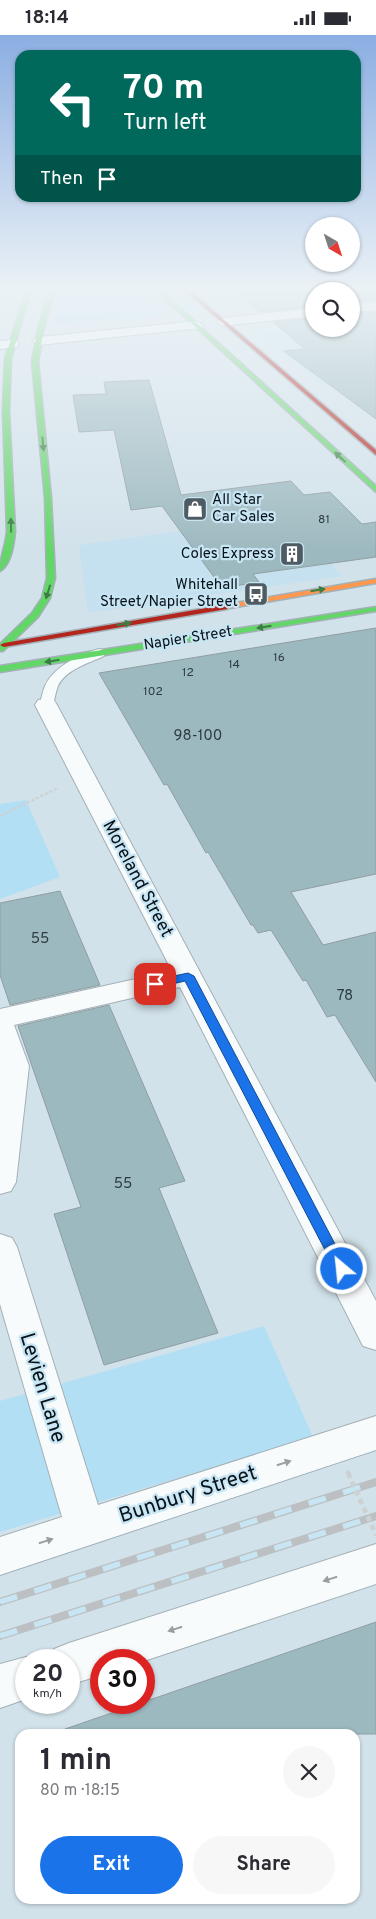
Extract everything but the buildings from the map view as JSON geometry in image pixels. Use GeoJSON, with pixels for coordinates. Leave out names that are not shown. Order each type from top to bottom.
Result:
{"type":"FeatureCollection","features":[{"type":"Feature","properties":{"kind":"main road"},"geometry":{"type":"LineString","coordinates":[[0,569],[10,545],[11,531],[8,377]]}},
{"type":"Feature","properties":{"kind":"main road"},"geometry":{"type":"LineString","coordinates":[[2,647],[36,615],[46,598],[51,578],[48,498],[37,377]]}},
{"type":"Feature","properties":{"kind":"main road"},"geometry":{"type":"LineString","coordinates":[[253,377],[376,490]]}},
{"type":"Feature","properties":{"kind":"main road"},"geometry":{"type":"LineString","coordinates":[[287,377],[376,453]]}},
{"type":"Feature","properties":{"kind":"main road","name":"Napier Street"},"geometry":{"type":"LineString","coordinates":[[2,647],[376,581]]}},
{"type":"Feature","properties":{"kind":"main road","name":"Napier Street"},"geometry":{"type":"LineString","coordinates":[[0,669],[376,609]]}},
{"type":"Feature","properties":{"kind":"street","name":"Moreland Street"},"geometry":{"type":"LineString","coordinates":[[46,705],[376,1335]]}},
{"type":"Feature","properties":{"kind":"street"},"geometry":{"type":"LineString","coordinates":[[0,1019],[188,976]]}},
{"type":"Feature","properties":{"kind":"street"},"geometry":{"type":"LineString","coordinates":[[0,1025],[14,1066],[0,1182]]}},
{"type":"Feature","properties":{"kind":"street","name":"Levien Lane"},"geometry":{"type":"LineString","coordinates":[[0,1247],[85,1529]]}},
{"type":"Feature","properties":{"kind":"street","name":"Bunbury Street"},"geometry":{"type":"LineString","coordinates":[[0,1556],[376,1433]]}},
{"type":"Feature","properties":{"kind":"street"},"geometry":{"type":"LineString","coordinates":[[80,1660],[376,1564]]}},
{"type":"Feature","properties":{"kind":"street"},"geometry":{"type":"LineString","coordinates":[[0,1686],[15,1681]]}},
{"type":"Feature","properties":{"kind":"lane","name":"Moreland Street"},"geometry":{"type":"LineString","coordinates":[[46,705],[51,687],[58,677],[72,667],[99,653]]}},
{"type":"Feature","properties":{"kind":"path"},"geometry":{"type":"LineString","coordinates":[[0,814],[84,778]]}},
{"type":"Feature","properties":{"kind":"path"},"geometry":{"type":"LineString","coordinates":[[347,1471],[376,1535]]}},
{"type":"Feature","properties":{"kind":"shaded area"},"geometry":{"type":"Polygon","coordinates":[[[313,377],[374,377],[376,380],[325,386],[313,377]]]}},
{"type":"Feature","properties":{"kind":"shaded area","name":"Coles Express"},"geometry":{"type":"Polygon","coordinates":[[[288,516],[342,576],[88,613],[79,545],[288,516]]]}},
{"type":"Feature","properties":{"kind":"shaded area"},"geometry":{"type":"Polygon","coordinates":[[[26,800],[60,877],[0,899],[0,804],[26,800]]]}},
{"type":"Feature","properties":{"kind":"shaded area"},"geometry":{"type":"Polygon","coordinates":[[[264,1326],[313,1437],[0,1532],[0,1401],[264,1326]]]}},
{"type":"Feature","properties":{"kind":"railway"},"geometry":{"type":"LineString","coordinates":[[0,1602],[376,1482]]}},
{"type":"Feature","properties":{"kind":"railway"},"geometry":{"type":"LineString","coordinates":[[0,1636],[376,1516]]}},
{"type":"Feature","properties":{"kind":"traffic: fast"},"geometry":{"type":"LineString","coordinates":[[0,569],[10,545],[11,531],[6,411],[7,377]]}},
{"type":"Feature","properties":{"kind":"traffic: fast"},"geometry":{"type":"LineString","coordinates":[[0,649],[35,615],[46,598],[51,578],[48,498],[37,377]]}},
{"type":"Feature","properties":{"kind":"traffic: fast"},"geometry":{"type":"LineString","coordinates":[[252,377],[376,490]]}},
{"type":"Feature","properties":{"kind":"traffic: fast"},"geometry":{"type":"LineString","coordinates":[[0,669],[376,609]]}},
{"type":"Feature","properties":{"kind":"traffic: slow"},"geometry":{"type":"LineString","coordinates":[[224,607],[376,581]]}},
{"type":"Feature","properties":{"kind":"traffic: jam"},"geometry":{"type":"LineString","coordinates":[[287,377],[376,453]]}},
{"type":"Feature","properties":{"kind":"traffic: jam"},"geometry":{"type":"LineString","coordinates":[[4,645],[224,607]]}},
{"type":"Feature","properties":{"kind":"place","name":"All Star Car Sales"},"geometry":{"type":"Point","coordinates":[195,509]}},
{"type":"Feature","properties":{"kind":"place","name":"Coles Express"},"geometry":{"type":"Point","coordinates":[292,554]}},
{"type":"Feature","properties":{"kind":"place","name":"Whitehall Street/Napier Street"},"geometry":{"type":"Point","coordinates":[256,594]}},
{"type":"Feature","properties":{"kind":"route"},"geometry":{"type":"LineString","coordinates":[[155,984],[188,976],[342,1269]]}}]}
